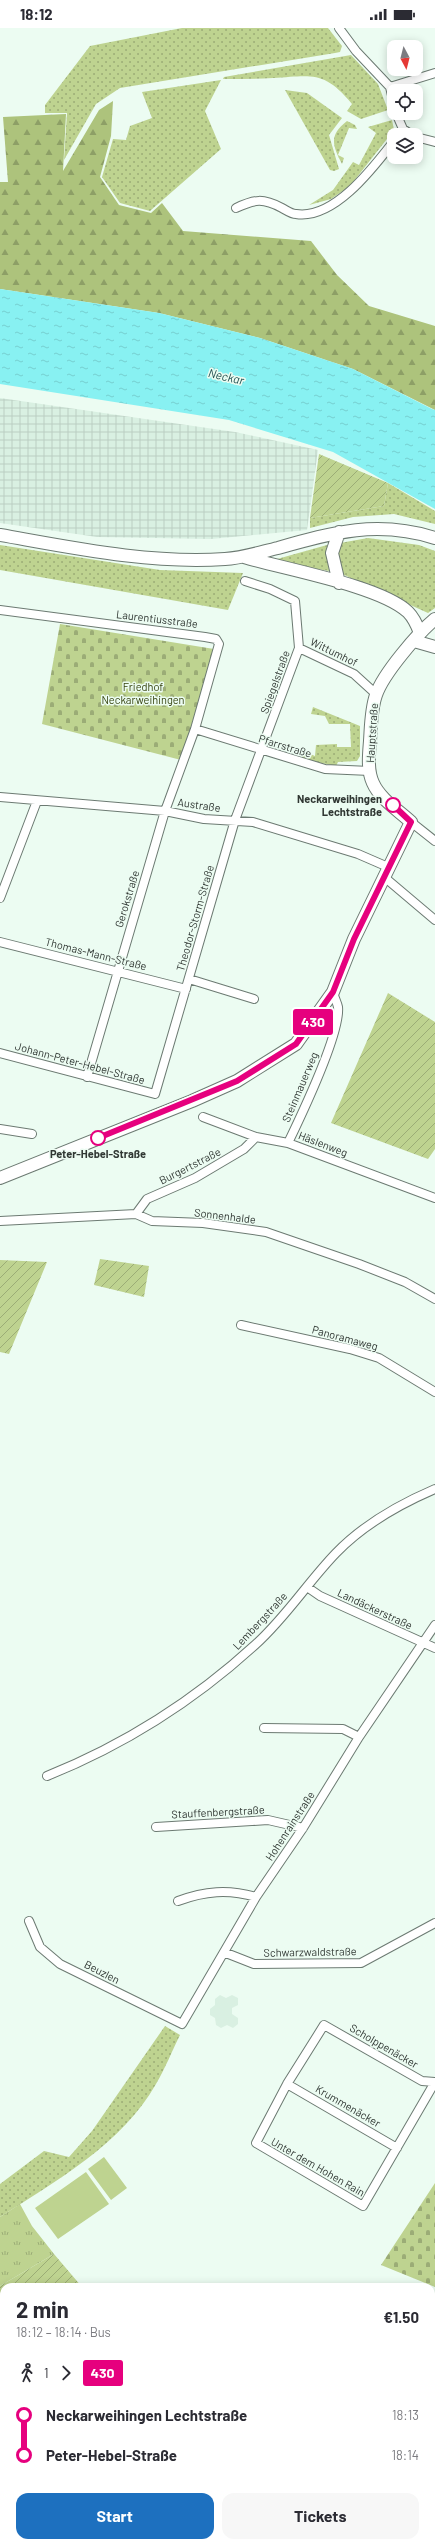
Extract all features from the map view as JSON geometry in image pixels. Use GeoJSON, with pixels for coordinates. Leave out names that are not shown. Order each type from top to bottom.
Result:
{"type":"FeatureCollection","features":[{"type":"Feature","properties":{"kind":"street"},"geometry":{"type":"LineString","coordinates":[[339,28],[356,51],[387,84]]}},
{"type":"Feature","properties":{"kind":"street"},"geometry":{"type":"LineString","coordinates":[[400,84],[435,73]]}},
{"type":"Feature","properties":{"kind":"street"},"geometry":{"type":"LineString","coordinates":[[423,139],[435,142]]}},
{"type":"Feature","properties":{"kind":"street"},"geometry":{"type":"LineString","coordinates":[[236,208],[251,201],[268,201],[295,214],[318,212],[345,197],[387,149]]}},
{"type":"Feature","properties":{"kind":"street"},"geometry":{"type":"LineString","coordinates":[[0,535],[99,553],[170,560],[243,557],[339,532],[366,528],[392,528],[435,538]]}},
{"type":"Feature","properties":{"kind":"street"},"geometry":{"type":"LineString","coordinates":[[339,532],[332,553],[339,583]]}},
{"type":"Feature","properties":{"kind":"street"},"geometry":{"type":"LineString","coordinates":[[243,557],[379,595],[398,605],[414,618],[417,637],[435,647]]}},
{"type":"Feature","properties":{"kind":"street","name":"Spiegelstraße"},"geometry":{"type":"LineString","coordinates":[[245,582],[270,589],[296,601],[299,648],[261,750]]}},
{"type":"Feature","properties":{"kind":"street","name":"Laurentiusstraße"},"geometry":{"type":"LineString","coordinates":[[0,610],[205,636],[218,640],[219,649],[195,729]]}},
{"type":"Feature","properties":{"kind":"street","name":"Hauptstraße"},"geometry":{"type":"LineString","coordinates":[[435,619],[417,637],[376,694],[369,754],[370,771],[376,789],[411,822],[435,841]]}},
{"type":"Feature","properties":{"kind":"street","name":"Wittumhof"},"geometry":{"type":"LineString","coordinates":[[299,648],[354,674],[376,694]]}},
{"type":"Feature","properties":{"kind":"street","name":"Pfarrstraße"},"geometry":{"type":"LineString","coordinates":[[195,729],[325,769],[370,771]]}},
{"type":"Feature","properties":{"kind":"street","name":"Gerokstraße"},"geometry":{"type":"LineString","coordinates":[[87,1077],[165,812],[195,729]]}},
{"type":"Feature","properties":{"kind":"street","name":"Theodor-Storm-Straße"},"geometry":{"type":"LineString","coordinates":[[155,1094],[235,820],[261,750]]}},
{"type":"Feature","properties":{"kind":"street","name":"Austraße"},"geometry":{"type":"LineString","coordinates":[[0,797],[165,812],[204,819],[253,822],[282,830],[358,854],[386,871],[435,920]]}},
{"type":"Feature","properties":{"kind":"street"},"geometry":{"type":"LineString","coordinates":[[0,898],[37,801]]}},
{"type":"Feature","properties":{"kind":"street"},"geometry":{"type":"LineString","coordinates":[[0,1178],[237,1081],[296,1044],[333,992],[386,871],[411,822]]}},
{"type":"Feature","properties":{"kind":"street","name":"Thomas-Mann-Straße"},"geometry":{"type":"LineString","coordinates":[[0,942],[118,970],[186,989]]}},
{"type":"Feature","properties":{"kind":"street"},"geometry":{"type":"LineString","coordinates":[[189,980],[254,999]]}},
{"type":"Feature","properties":{"kind":"street","name":"Steinmauerweg"},"geometry":{"type":"LineString","coordinates":[[288,1143],[308,1101],[336,1022],[338,1008],[333,992]]}},
{"type":"Feature","properties":{"kind":"street","name":"Johann-Peter-Hebel-Straße"},"geometry":{"type":"LineString","coordinates":[[0,1053],[155,1094]]}},
{"type":"Feature","properties":{"kind":"street","name":"Häslenweg"},"geometry":{"type":"LineString","coordinates":[[203,1117],[256,1137],[288,1143],[435,1198]]}},
{"type":"Feature","properties":{"kind":"street"},"geometry":{"type":"LineString","coordinates":[[0,1129],[32,1134]]}},
{"type":"Feature","properties":{"kind":"street","name":"Burgertstraße"},"geometry":{"type":"LineString","coordinates":[[136,1214],[147,1200],[195,1178],[244,1149],[256,1137]]}},
{"type":"Feature","properties":{"kind":"street","name":"Sonnenhalde"},"geometry":{"type":"LineString","coordinates":[[0,1221],[136,1214],[152,1221],[203,1223],[266,1232],[359,1264],[404,1282],[435,1299]]}},
{"type":"Feature","properties":{"kind":"street","name":"Panoramaweg"},"geometry":{"type":"LineString","coordinates":[[241,1326],[350,1349],[379,1358],[435,1392]]}},
{"type":"Feature","properties":{"kind":"street","name":"Lembergstraße"},"geometry":{"type":"LineString","coordinates":[[47,1776],[104,1751],[144,1729],[214,1680],[258,1643],[336,1553],[368,1526],[435,1490]]}},
{"type":"Feature","properties":{"kind":"street","name":"Landäckerstraße"},"geometry":{"type":"LineString","coordinates":[[307,1586],[320,1596],[421,1643],[435,1648]]}},
{"type":"Feature","properties":{"kind":"street","name":"Hohenrainstraße"},"geometry":{"type":"LineString","coordinates":[[182,2024],[226,1953],[256,1898],[303,1828],[359,1737],[421,1643],[435,1625]]}},
{"type":"Feature","properties":{"kind":"street"},"geometry":{"type":"LineString","coordinates":[[264,1728],[343,1729],[359,1737]]}},
{"type":"Feature","properties":{"kind":"street","name":"Stauffenbergstraße"},"geometry":{"type":"LineString","coordinates":[[156,1827],[268,1820],[303,1828]]}},
{"type":"Feature","properties":{"kind":"street"},"geometry":{"type":"LineString","coordinates":[[178,1901],[194,1895],[235,1891],[256,1898]]}},
{"type":"Feature","properties":{"kind":"street","name":"Beuzlen"},"geometry":{"type":"LineString","coordinates":[[29,1921],[40,1947],[60,1964],[182,2024]]}},
{"type":"Feature","properties":{"kind":"street","name":"Schwarzwaldstraße"},"geometry":{"type":"LineString","coordinates":[[226,1953],[254,1964],[362,1962],[435,1924]]}},
{"type":"Feature","properties":{"kind":"street","name":"Scholppenäcker"},"geometry":{"type":"LineString","coordinates":[[324,2025],[422,2081],[435,2082]]}},
{"type":"Feature","properties":{"kind":"street","name":"Unter dem Hohen Rain"},"geometry":{"type":"LineString","coordinates":[[324,2025],[287,2084],[256,2143],[363,2206],[435,2082]]}},
{"type":"Feature","properties":{"kind":"street","name":"Krummenäcker"},"geometry":{"type":"LineString","coordinates":[[287,2084],[397,2148]]}},
{"type":"Feature","properties":{"kind":"shaded area"},"geometry":{"type":"Polygon","coordinates":[[[0,398],[235,432],[318,450],[307,530],[211,539],[97,537],[0,523],[0,398]]]}},
{"type":"Feature","properties":{"kind":"shaded area"},"geometry":{"type":"Polygon","coordinates":[[[220,1995],[226,1998],[232,1995],[238,1998],[238,2005],[232,2008],[232,2014],[238,2018],[238,2024],[233,2028],[227,2025],[221,2028],[216,2025],[215,2018],[210,2015],[210,2009],[215,2005],[215,1999],[220,1995]]]}},
{"type":"Feature","properties":{"kind":"green space"},"geometry":{"type":"Polygon","coordinates":[[[182,28],[328,28],[342,46],[340,52],[335,53],[120,88],[96,104],[64,160],[67,113],[45,113],[45,105],[90,46],[182,28]]]}},
{"type":"Feature","properties":{"kind":"green space"},"geometry":{"type":"Polygon","coordinates":[[[351,55],[378,84],[387,110],[361,119],[347,111],[352,104],[333,85],[325,80],[308,76],[260,79],[223,79],[224,77],[351,55]]]}},
{"type":"Feature","properties":{"kind":"green space"},"geometry":{"type":"Polygon","coordinates":[[[221,80],[205,111],[221,149],[150,211],[120,203],[102,177],[113,139],[126,140],[130,126],[152,118],[142,92],[221,80]]]}},
{"type":"Feature","properties":{"kind":"green space"},"geometry":{"type":"Polygon","coordinates":[[[285,90],[307,93],[342,118],[329,135],[339,169],[334,171],[330,170],[285,90]]]}},
{"type":"Feature","properties":{"kind":"green space"},"geometry":{"type":"Polygon","coordinates":[[[113,101],[111,136],[100,177],[119,205],[151,213],[162,203],[183,231],[311,241],[337,275],[369,306],[435,326],[435,410],[353,369],[260,338],[159,313],[0,289],[0,182],[8,182],[3,117],[66,114],[63,171],[99,110],[113,101]]]}},
{"type":"Feature","properties":{"kind":"green space"},"geometry":{"type":"Polygon","coordinates":[[[392,120],[394,128],[387,128],[387,139],[350,186],[331,199],[309,205],[333,190],[353,162],[359,165],[376,133],[368,127],[392,120]]]}},
{"type":"Feature","properties":{"kind":"green space"},"geometry":{"type":"Polygon","coordinates":[[[347,121],[355,125],[357,129],[349,128],[338,155],[344,158],[342,164],[336,151],[334,146],[334,141],[337,131],[347,121]]]}},
{"type":"Feature","properties":{"kind":"green space"},"geometry":{"type":"Polygon","coordinates":[[[319,454],[388,483],[384,506],[310,518],[319,454]]]}},
{"type":"Feature","properties":{"kind":"green space"},"geometry":{"type":"Polygon","coordinates":[[[388,483],[435,511],[435,524],[394,514],[353,517],[310,528],[310,518],[384,506],[388,483]]]}},
{"type":"Feature","properties":{"kind":"green space"},"geometry":{"type":"Polygon","coordinates":[[[368,538],[419,545],[435,551],[435,608],[428,613],[342,574],[338,553],[340,543],[368,538]]]}},
{"type":"Feature","properties":{"kind":"green space"},"geometry":{"type":"Polygon","coordinates":[[[0,545],[160,570],[243,573],[228,610],[0,570],[0,545]]]}},
{"type":"Feature","properties":{"kind":"green space"},"geometry":{"type":"Polygon","coordinates":[[[327,545],[329,571],[270,561],[327,545]]]}},
{"type":"Feature","properties":{"kind":"green space","name":"Friedhof Neckarweihingen"},"geometry":{"type":"Polygon","coordinates":[[[60,624],[214,649],[181,760],[42,724],[60,624]]]}},
{"type":"Feature","properties":{"kind":"green space"},"geometry":{"type":"Polygon","coordinates":[[[313,707],[360,726],[360,756],[357,761],[338,762],[336,766],[302,759],[301,750],[315,756],[316,745],[337,744],[337,747],[351,747],[350,724],[329,724],[325,716],[311,714],[313,707]]]}},
{"type":"Feature","properties":{"kind":"green space"},"geometry":{"type":"Polygon","coordinates":[[[388,993],[435,1022],[435,1149],[428,1159],[331,1123],[388,993]]]}},
{"type":"Feature","properties":{"kind":"green space"},"geometry":{"type":"Polygon","coordinates":[[[100,1259],[149,1266],[144,1297],[94,1285],[100,1259]]]}},
{"type":"Feature","properties":{"kind":"green space"},"geometry":{"type":"Polygon","coordinates":[[[0,1260],[47,1262],[9,1354],[0,1352],[0,1260]]]}},
{"type":"Feature","properties":{"kind":"green space"},"geometry":{"type":"Polygon","coordinates":[[[165,2026],[180,2035],[156,2084],[142,2105],[125,2125],[86,2160],[0,2217],[0,2184],[44,2151],[69,2157],[92,2131],[165,2026]]]}},
{"type":"Feature","properties":{"kind":"green space"},"geometry":{"type":"Polygon","coordinates":[[[104,2157],[127,2188],[111,2200],[88,2169],[104,2157]]]}},
{"type":"Feature","properties":{"kind":"green space"},"geometry":{"type":"Polygon","coordinates":[[[86,2172],[109,2204],[58,2239],[35,2208],[86,2172]]]}},
{"type":"Feature","properties":{"kind":"green space"},"geometry":{"type":"Polygon","coordinates":[[[435,2183],[435,2283],[425,2283],[381,2265],[435,2183]]]}},
{"type":"Feature","properties":{"kind":"green space"},"geometry":{"type":"Polygon","coordinates":[[[20,2204],[32,2226],[54,2254],[5,2283],[0,2283],[0,2217],[20,2204]]]}},
{"type":"Feature","properties":{"kind":"green space"},"geometry":{"type":"Polygon","coordinates":[[[54,2254],[79,2283],[5,2283],[54,2254]]]}},
{"type":"Feature","properties":{"kind":"water","name":"Neckar"},"geometry":{"type":"Polygon","coordinates":[[[0,289],[159,313],[260,338],[353,369],[435,410],[435,509],[333,452],[229,420],[0,384],[0,289]]]}},
{"type":"Feature","properties":{"kind":"bus line","name":"430"},"geometry":{"type":"LineString","coordinates":[[98,1138],[192,1101],[237,1081],[296,1044],[325,1006],[333,992],[354,939],[411,822],[393,805]]}},
{"type":"Feature","properties":{"kind":"place","name":"Neckarweihingen Lechtstraße"},"geometry":{"type":"Point","coordinates":[393,805]}},
{"type":"Feature","properties":{"kind":"place","name":"Peter-Hebel-Straße"},"geometry":{"type":"Point","coordinates":[98,1138]}}]}
